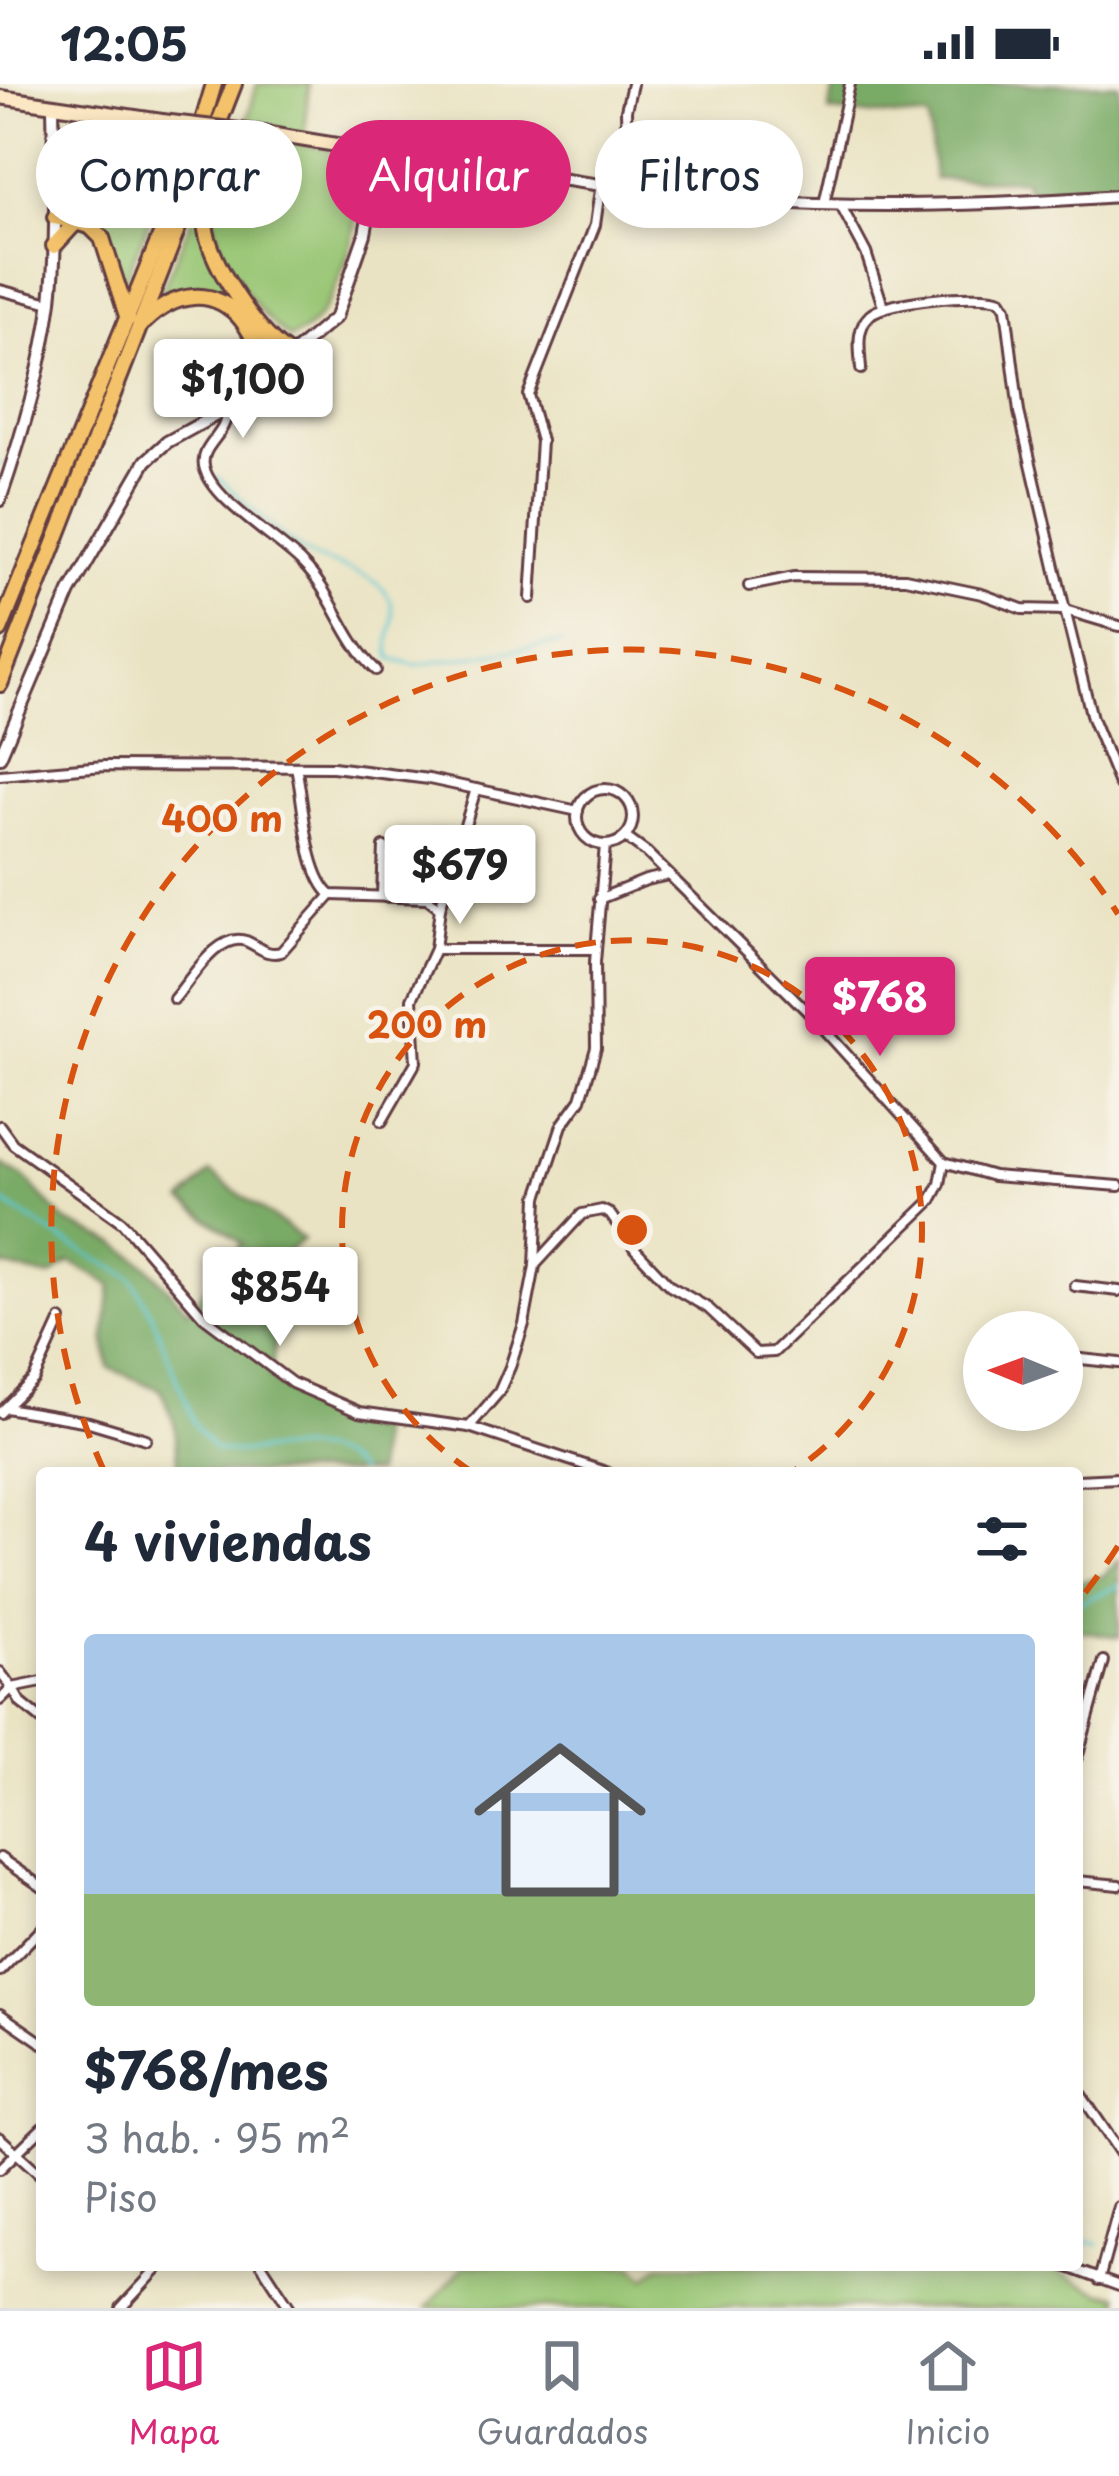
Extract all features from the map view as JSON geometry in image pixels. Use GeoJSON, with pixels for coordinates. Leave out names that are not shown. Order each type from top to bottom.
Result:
{"type":"FeatureCollection","features":[{"type":"Feature","properties":{"kind":"highway"},"geometry":{"type":"LineString","coordinates":[[207,120],[214,84]]}},
{"type":"Feature","properties":{"kind":"highway"},"geometry":{"type":"LineString","coordinates":[[218,120],[235,84]]}},
{"type":"Feature","properties":{"kind":"highway"},"geometry":{"type":"LineString","coordinates":[[54,246],[72,228]]}},
{"type":"Feature","properties":{"kind":"highway"},"geometry":{"type":"LineString","coordinates":[[92,228],[102,238],[134,322]]}},
{"type":"Feature","properties":{"kind":"highway"},"geometry":{"type":"LineString","coordinates":[[0,683],[172,228]]}},
{"type":"Feature","properties":{"kind":"highway"},"geometry":{"type":"LineString","coordinates":[[207,228],[214,254],[263,332],[292,356]]}},
{"type":"Feature","properties":{"kind":"highway"},"geometry":{"type":"LineString","coordinates":[[0,630],[134,322],[176,298],[209,298],[243,321],[270,370]]}},
{"type":"Feature","properties":{"kind":"main road"},"geometry":{"type":"LineString","coordinates":[[0,97],[326,143]]}},
{"type":"Feature","properties":{"kind":"street"},"geometry":{"type":"LineString","coordinates":[[627,120],[632,84]]}},
{"type":"Feature","properties":{"kind":"street"},"geometry":{"type":"LineString","coordinates":[[824,205],[850,84]]}},
{"type":"Feature","properties":{"kind":"street"},"geometry":{"type":"LineString","coordinates":[[53,106],[53,120]]}},
{"type":"Feature","properties":{"kind":"street"},"geometry":{"type":"LineString","coordinates":[[803,204],[992,204],[1119,196]]}},
{"type":"Feature","properties":{"kind":"street"},"geometry":{"type":"LineString","coordinates":[[841,206],[866,253],[883,305]]}},
{"type":"Feature","properties":{"kind":"street"},"geometry":{"type":"LineString","coordinates":[[531,598],[541,442],[528,395],[595,225]]}},
{"type":"Feature","properties":{"kind":"street"},"geometry":{"type":"LineString","coordinates":[[0,500],[33,391],[50,303],[55,228]]}},
{"type":"Feature","properties":{"kind":"street"},"geometry":{"type":"LineString","coordinates":[[12,773],[0,762],[70,592],[129,485],[167,442],[227,409],[336,317],[348,292],[365,228]]}},
{"type":"Feature","properties":{"kind":"street"},"geometry":{"type":"LineString","coordinates":[[0,290],[50,303]]}},
{"type":"Feature","properties":{"kind":"street"},"geometry":{"type":"LineString","coordinates":[[860,369],[860,330],[883,305],[973,296],[1001,300],[1019,412],[1065,610],[1092,718],[1119,784]]}},
{"type":"Feature","properties":{"kind":"street"},"geometry":{"type":"LineString","coordinates":[[227,409],[228,423],[204,456],[205,470],[242,513],[307,567],[354,649],[376,670]]}},
{"type":"Feature","properties":{"kind":"street"},"geometry":{"type":"LineString","coordinates":[[749,586],[794,577],[905,578],[982,594],[1022,609],[1065,610],[1119,626]]}},
{"type":"Feature","properties":{"kind":"street"},"geometry":{"type":"LineString","coordinates":[[0,776],[104,766],[376,771],[578,811]]}},
{"type":"Feature","properties":{"kind":"street"},"geometry":{"type":"LineString","coordinates":[[296,767],[309,848],[322,887],[331,895],[427,898],[440,908]]}},
{"type":"Feature","properties":{"kind":"street"},"geometry":{"type":"LineString","coordinates":[[382,1121],[416,1062],[412,999],[435,949],[440,908],[476,789]]}},
{"type":"Feature","properties":{"kind":"street"},"geometry":{"type":"LineString","coordinates":[[616,791],[632,812],[625,837],[604,845],[583,834],[578,811],[592,792],[616,791]]}},
{"type":"Feature","properties":{"kind":"street"},"geometry":{"type":"LineString","coordinates":[[625,837],[808,1012],[944,1162],[993,1176],[1119,1186]]}},
{"type":"Feature","properties":{"kind":"street"},"geometry":{"type":"LineString","coordinates":[[469,1427],[499,1392],[510,1367],[535,1266],[538,1197],[562,1125],[581,1099],[596,1048],[596,949],[604,845]]}},
{"type":"Feature","properties":{"kind":"street"},"geometry":{"type":"LineString","coordinates":[[382,896],[384,847]]}},
{"type":"Feature","properties":{"kind":"street"},"geometry":{"type":"LineString","coordinates":[[599,899],[669,875]]}},
{"type":"Feature","properties":{"kind":"street"},"geometry":{"type":"LineString","coordinates":[[175,999],[230,940],[241,939],[270,954],[281,952],[331,895]]}},
{"type":"Feature","properties":{"kind":"street"},"geometry":{"type":"LineString","coordinates":[[435,949],[596,949]]}},
{"type":"Feature","properties":{"kind":"street"},"geometry":{"type":"LineString","coordinates":[[0,1126],[13,1144],[122,1222],[204,1317],[230,1340],[292,1383],[359,1412],[469,1427],[583,1467]]}},
{"type":"Feature","properties":{"kind":"street"},"geometry":{"type":"LineString","coordinates":[[535,1266],[582,1214],[602,1210],[670,1286],[707,1308],[756,1353],[774,1352],[932,1201],[944,1162]]}},
{"type":"Feature","properties":{"kind":"street"},"geometry":{"type":"LineString","coordinates":[[1076,1286],[1119,1291]]}},
{"type":"Feature","properties":{"kind":"street"},"geometry":{"type":"LineString","coordinates":[[3,1411],[34,1379],[61,1320]]}},
{"type":"Feature","properties":{"kind":"street"},"geometry":{"type":"LineString","coordinates":[[1083,1359],[1119,1363]]}},
{"type":"Feature","properties":{"kind":"street"},"geometry":{"type":"LineString","coordinates":[[3,1411],[89,1423],[146,1439]]}},
{"type":"Feature","properties":{"kind":"street"},"geometry":{"type":"LineString","coordinates":[[1083,1480],[1119,1478]]}},
{"type":"Feature","properties":{"kind":"street"},"geometry":{"type":"LineString","coordinates":[[1083,1736],[1104,1661]]}},
{"type":"Feature","properties":{"kind":"street"},"geometry":{"type":"LineString","coordinates":[[0,1672],[21,1703],[36,1715]]}},
{"type":"Feature","properties":{"kind":"street"},"geometry":{"type":"LineString","coordinates":[[0,1700],[12,1688],[36,1683]]}},
{"type":"Feature","properties":{"kind":"street"},"geometry":{"type":"LineString","coordinates":[[0,1858],[36,1883]]}},
{"type":"Feature","properties":{"kind":"street"},"geometry":{"type":"LineString","coordinates":[[1083,1882],[1119,1885]]}},
{"type":"Feature","properties":{"kind":"street"},"geometry":{"type":"LineString","coordinates":[[0,1971],[36,1934]]}},
{"type":"Feature","properties":{"kind":"street"},"geometry":{"type":"LineString","coordinates":[[0,2014],[36,2039]]}},
{"type":"Feature","properties":{"kind":"street"},"geometry":{"type":"LineString","coordinates":[[1083,2098],[1119,2151]]}},
{"type":"Feature","properties":{"kind":"street"},"geometry":{"type":"LineString","coordinates":[[0,2169],[36,2134]]}},
{"type":"Feature","properties":{"kind":"street"},"geometry":{"type":"LineString","coordinates":[[0,2138],[36,2170]]}},
{"type":"Feature","properties":{"kind":"street"},"geometry":{"type":"LineString","coordinates":[[1099,2280],[1119,2206]]}},
{"type":"Feature","properties":{"kind":"street"},"geometry":{"type":"LineString","coordinates":[[122,2308],[156,2271]]}},
{"type":"Feature","properties":{"kind":"street"},"geometry":{"type":"LineString","coordinates":[[266,2271],[290,2308]]}},
{"type":"Feature","properties":{"kind":"street"},"geometry":{"type":"LineString","coordinates":[[1077,2271],[1119,2286]]}},
{"type":"Feature","properties":{"kind":"green space"},"geometry":{"type":"Polygon","coordinates":[[[257,84],[309,84],[304,145],[326,150],[326,228],[355,228],[324,309],[306,330],[290,338],[250,297],[226,258],[215,228],[302,228],[302,120],[247,120],[257,84]]]}},
{"type":"Feature","properties":{"kind":"green space"},"geometry":{"type":"Polygon","coordinates":[[[835,84],[1119,84],[1119,183],[1025,190],[1025,179],[934,179],[929,118],[829,112],[835,84]]]}},
{"type":"Feature","properties":{"kind":"green space"},"geometry":{"type":"Polygon","coordinates":[[[83,115],[114,120],[71,120],[83,115]]]}},
{"type":"Feature","properties":{"kind":"green space"},"geometry":{"type":"Polygon","coordinates":[[[93,228],[146,228],[120,292],[115,263],[93,228]]]}},
{"type":"Feature","properties":{"kind":"green space"},"geometry":{"type":"Polygon","coordinates":[[[188,228],[204,228],[262,340],[240,313],[216,297],[189,294],[156,304],[188,228]]]}},
{"type":"Feature","properties":{"kind":"green space"},"geometry":{"type":"Polygon","coordinates":[[[0,1163],[24,1177],[66,1222],[117,1244],[146,1265],[188,1310],[242,1243],[183,1201],[210,1173],[303,1239],[287,1252],[317,1277],[276,1340],[270,1378],[337,1424],[378,1431],[376,1467],[178,1467],[175,1426],[161,1390],[109,1368],[105,1339],[111,1285],[70,1262],[50,1277],[0,1265],[0,1163]]]}},
{"type":"Feature","properties":{"kind":"green space"},"geometry":{"type":"Polygon","coordinates":[[[1119,1560],[1119,1637],[1083,1631],[1083,1581],[1103,1576],[1119,1560]]]}},
{"type":"Feature","properties":{"kind":"green space"},"geometry":{"type":"Polygon","coordinates":[[[460,2271],[638,2271],[646,2278],[654,2271],[1055,2271],[1103,2293],[1119,2295],[1119,2308],[427,2308],[460,2271]]]}},
{"type":"Feature","properties":{"kind":"waterway"},"geometry":{"type":"LineString","coordinates":[[217,477],[300,549],[367,577],[385,591],[393,609],[391,658],[416,665],[561,643]]}},
{"type":"Feature","properties":{"kind":"waterway"},"geometry":{"type":"LineString","coordinates":[[0,1200],[131,1277],[152,1315],[196,1427],[215,1450],[310,1450],[328,1453],[352,1467]]}},
{"type":"Feature","properties":{"kind":"waterway"},"geometry":{"type":"LineString","coordinates":[[1083,1601],[1119,1586]]}},
{"type":"Feature","properties":{"kind":"waterway"},"geometry":{"type":"LineString","coordinates":[[1083,2240],[1099,2244]]}},
{"type":"Feature","properties":{"kind":"waterway"},"geometry":{"type":"LineString","coordinates":[[1115,2247],[1119,2248]]}}]}
